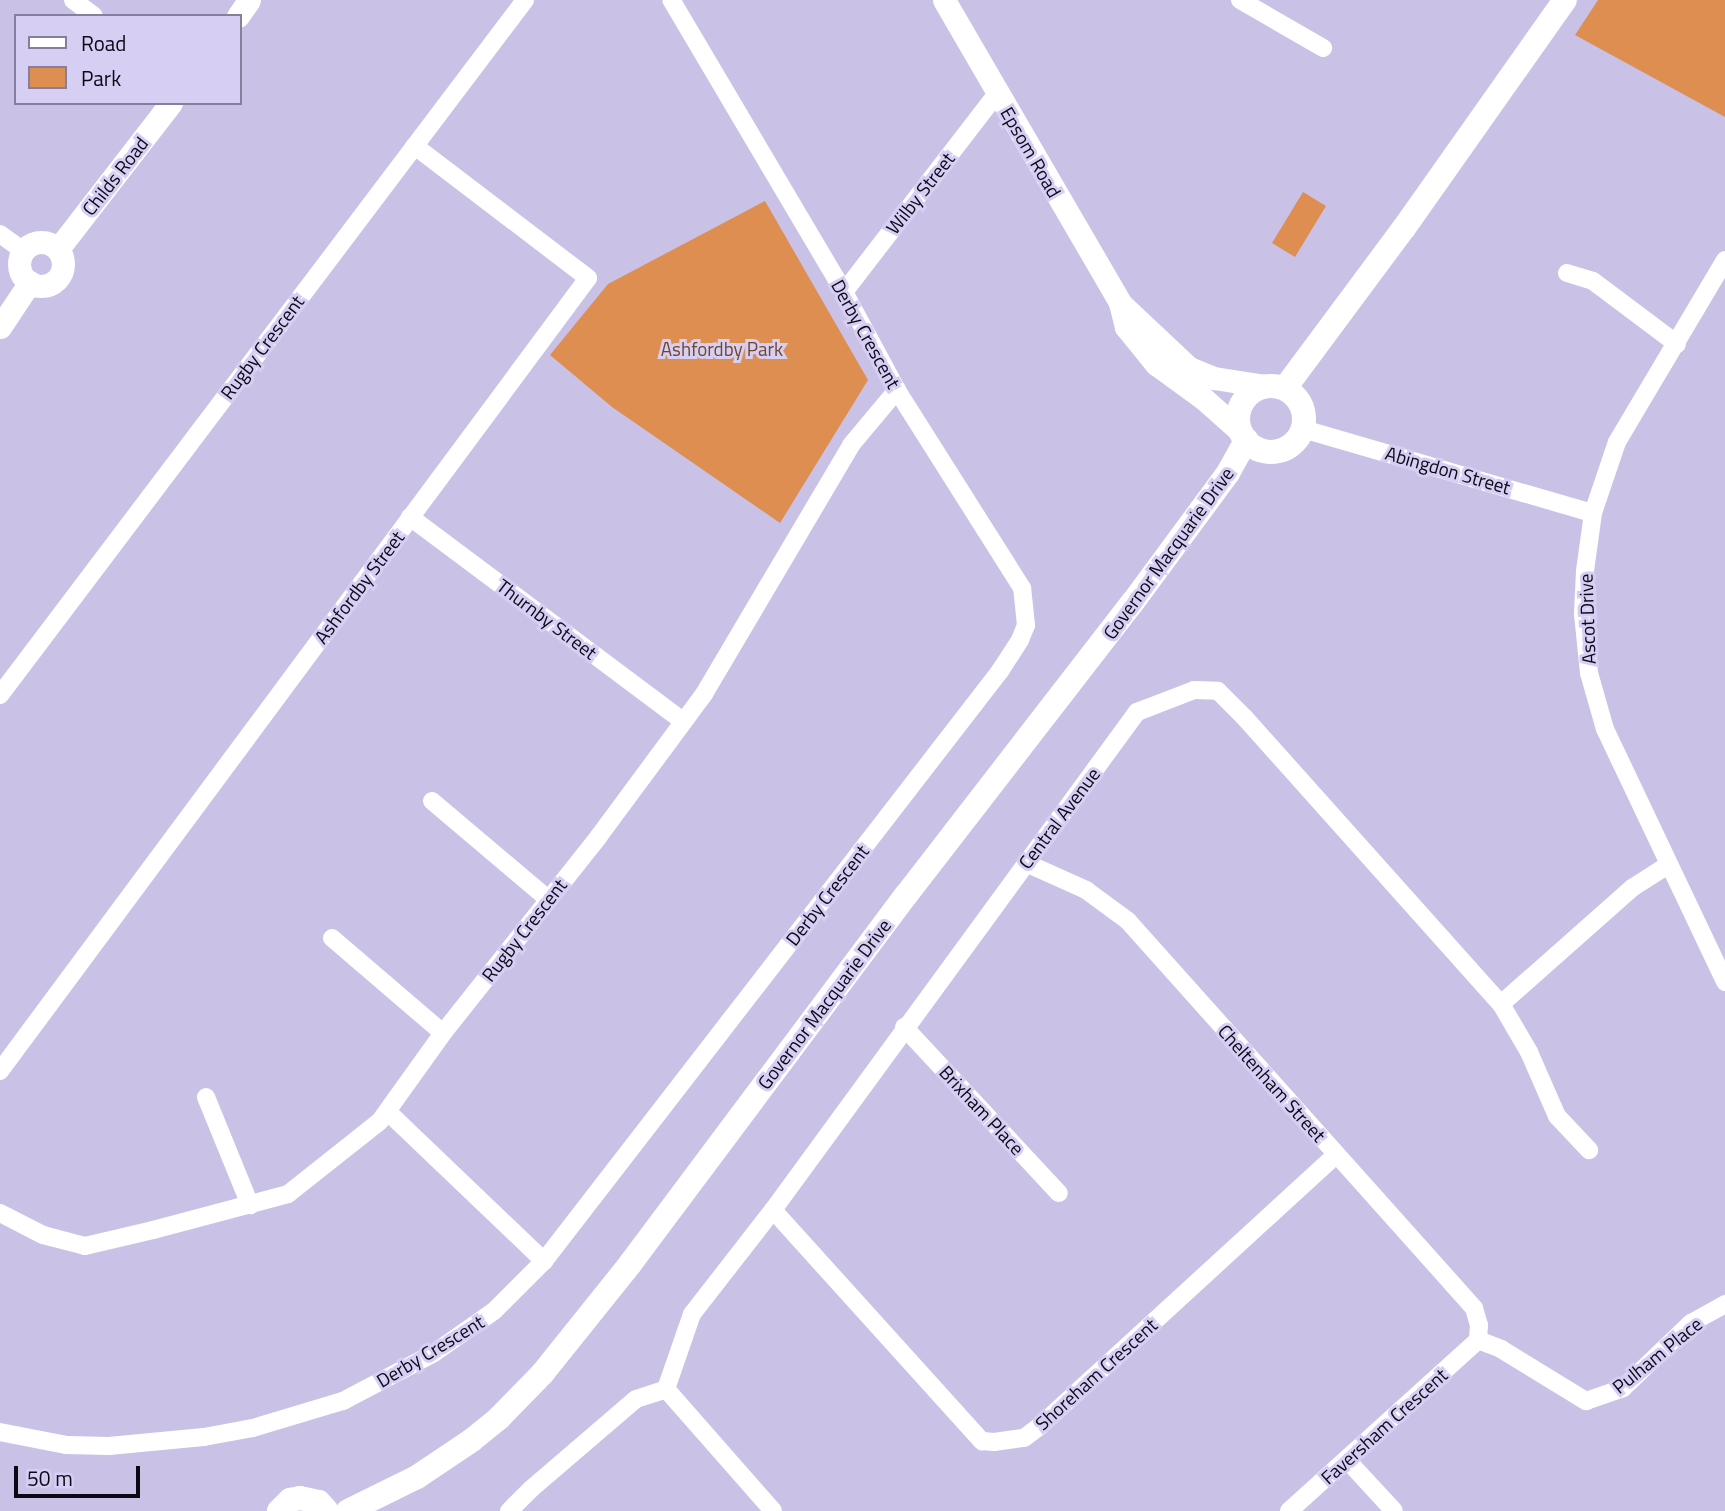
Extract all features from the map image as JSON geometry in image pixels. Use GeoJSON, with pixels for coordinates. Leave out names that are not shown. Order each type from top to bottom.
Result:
{"type":"FeatureCollection","features":[{"type":"Feature","properties":{"kind":"main road"},"geometry":{"type":"LineString","coordinates":[[1275,387],[1293,394],[1303,410],[1303,429],[1291,445],[1273,452],[1262,451],[1243,436],[1238,413],[1247,396],[1275,387],[1404,228],[1565,0]]}},
{"type":"Feature","properties":{"kind":"main road","name":"Governor Macquarie Drive"},"geometry":{"type":"LineString","coordinates":[[348,1511],[417,1477],[472,1440],[499,1418],[542,1374],[630,1264],[907,894],[1126,612],[1228,472],[1243,436]]}},
{"type":"Feature","properties":{"kind":"main road"},"geometry":{"type":"LineString","coordinates":[[279,1511],[290,1500],[300,1497],[319,1502],[327,1511]]}},
{"type":"Feature","properties":{"kind":"street"},"geometry":{"type":"LineString","coordinates":[[73,0],[91,14]]}},
{"type":"Feature","properties":{"kind":"street","name":"Rugby Crescent"},"geometry":{"type":"LineString","coordinates":[[0,695],[525,0]]}},
{"type":"Feature","properties":{"kind":"street","name":"Derby Crescent"},"geometry":{"type":"LineString","coordinates":[[0,1432],[66,1445],[109,1446],[204,1437],[298,1416],[343,1401],[434,1353],[494,1311],[544,1261],[1000,671],[1026,625],[1022,588],[897,390],[844,292],[671,0]]}},
{"type":"Feature","properties":{"kind":"street","name":"Epsom Road"},"geometry":{"type":"LineString","coordinates":[[944,0],[1120,303],[1126,327],[1156,364],[1204,399],[1243,436]]}},
{"type":"Feature","properties":{"kind":"street"},"geometry":{"type":"LineString","coordinates":[[1240,0],[1323,48]]}},
{"type":"Feature","properties":{"kind":"street","name":"Wilby Street"},"geometry":{"type":"LineString","coordinates":[[844,292],[997,93]]}},
{"type":"Feature","properties":{"kind":"street","name":"Childs Road"},"geometry":{"type":"LineString","coordinates":[[58,249],[169,105]]}},
{"type":"Feature","properties":{"kind":"street","name":"Ashfordby Street"},"geometry":{"type":"LineString","coordinates":[[0,1071],[588,278],[415,146]]}},
{"type":"Feature","properties":{"kind":"street"},"geometry":{"type":"LineString","coordinates":[[0,234],[23,251]]}},
{"type":"Feature","properties":{"kind":"street"},"geometry":{"type":"LineString","coordinates":[[40,242],[58,249],[63,265],[59,276],[46,285],[30,282],[20,266],[23,251],[30,244],[40,242]]}},
{"type":"Feature","properties":{"kind":"street","name":"Ascot Drive"},"geometry":{"type":"LineString","coordinates":[[1725,260],[1617,442],[1593,513],[1584,593],[1589,673],[1605,729],[1725,982]]}},
{"type":"Feature","properties":{"kind":"street"},"geometry":{"type":"LineString","coordinates":[[1567,273],[1593,281],[1676,344]]}},
{"type":"Feature","properties":{"kind":"street"},"geometry":{"type":"LineString","coordinates":[[0,327],[30,282]]}},
{"type":"Feature","properties":{"kind":"street","name":"Epsom Road"},"geometry":{"type":"LineString","coordinates":[[1120,303],[1189,368],[1214,378],[1275,387]]}},
{"type":"Feature","properties":{"kind":"street","name":"Rugby Crescent"},"geometry":{"type":"LineString","coordinates":[[0,1213],[43,1235],[85,1246],[250,1205],[289,1194],[388,1112],[443,1033],[704,694],[851,445],[897,390]]}},
{"type":"Feature","properties":{"kind":"street","name":"Abingdon Street"},"geometry":{"type":"LineString","coordinates":[[1303,429],[1593,513]]}},
{"type":"Feature","properties":{"kind":"street","name":"Thurnby Street"},"geometry":{"type":"LineString","coordinates":[[410,517],[684,721]]}},
{"type":"Feature","properties":{"kind":"street","name":"Central Avenue"},"geometry":{"type":"LineString","coordinates":[[666,1389],[692,1314],[773,1210],[904,1027],[1137,712],[1194,690],[1218,691],[1501,1004],[1529,1052],[1557,1116],[1589,1150]]}},
{"type":"Feature","properties":{"kind":"street"},"geometry":{"type":"LineString","coordinates":[[432,801],[548,899]]}},
{"type":"Feature","properties":{"kind":"street","name":"Cheltenham Street"},"geometry":{"type":"LineString","coordinates":[[1026,863],[1086,890],[1128,921],[1474,1308],[1478,1340]]}},
{"type":"Feature","properties":{"kind":"street"},"geometry":{"type":"LineString","coordinates":[[1501,1004],[1632,888],[1668,864]]}},
{"type":"Feature","properties":{"kind":"street"},"geometry":{"type":"LineString","coordinates":[[332,938],[443,1033]]}},
{"type":"Feature","properties":{"kind":"street","name":"Brixham Place"},"geometry":{"type":"LineString","coordinates":[[904,1027],[1059,1193]]}},
{"type":"Feature","properties":{"kind":"street"},"geometry":{"type":"LineString","coordinates":[[206,1097],[250,1205]]}},
{"type":"Feature","properties":{"kind":"street"},"geometry":{"type":"LineString","coordinates":[[388,1112],[544,1261]]}},
{"type":"Feature","properties":{"kind":"street","name":"Shoreham Crescent"},"geometry":{"type":"LineString","coordinates":[[773,1210],[982,1440],[994,1443],[1024,1438],[1041,1426],[1336,1155]]}},
{"type":"Feature","properties":{"kind":"street","name":"Pulham Place"},"geometry":{"type":"LineString","coordinates":[[1478,1340],[1501,1349],[1586,1401],[1623,1388],[1691,1323],[1725,1304]]}},
{"type":"Feature","properties":{"kind":"street","name":"Faversham Crescent"},"geometry":{"type":"LineString","coordinates":[[1289,1511],[1478,1340]]}},
{"type":"Feature","properties":{"kind":"street"},"geometry":{"type":"LineString","coordinates":[[509,1511],[636,1398],[666,1389],[773,1511]]}},
{"type":"Feature","properties":{"kind":"street"},"geometry":{"type":"LineString","coordinates":[[1348,1460],[1394,1511]]}},
{"type":"Feature","properties":{"kind":"green space"},"geometry":{"type":"Polygon","coordinates":[[[1598,0],[1725,0],[1725,117],[1575,35],[1598,0]]]}},
{"type":"Feature","properties":{"kind":"green space"},"geometry":{"type":"Polygon","coordinates":[[[1303,192],[1326,206],[1295,257],[1272,243],[1303,192]]]}},
{"type":"Feature","properties":{"kind":"green space","name":"Ashfordby Park"},"geometry":{"type":"Polygon","coordinates":[[[765,201],[868,380],[780,523],[612,407],[550,355],[608,284],[765,201]]]}}]}
